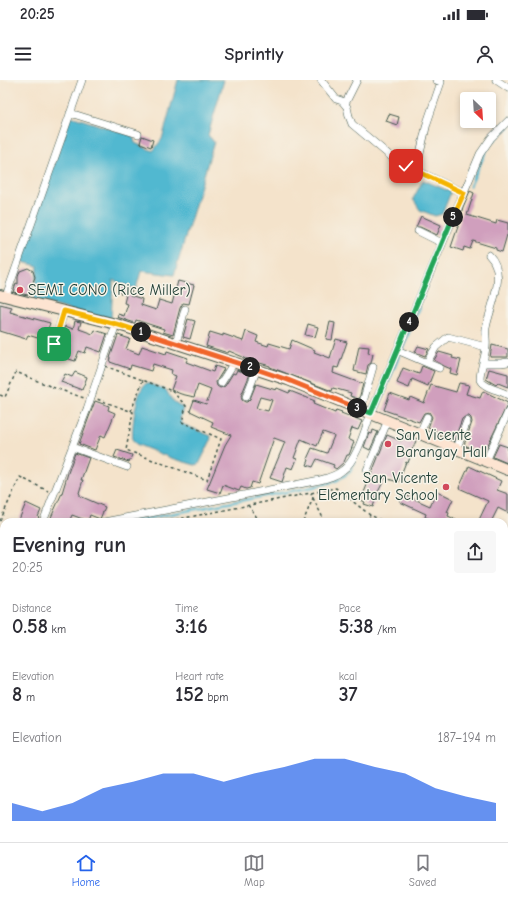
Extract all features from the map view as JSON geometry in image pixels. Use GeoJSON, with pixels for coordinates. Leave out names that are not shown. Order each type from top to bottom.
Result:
{"type":"FeatureCollection","features":[{"type":"Feature","properties":{"kind":"street"},"geometry":{"type":"LineString","coordinates":[[82,80],[3,295],[116,324],[257,369],[366,411],[508,470]]}},
{"type":"Feature","properties":{"kind":"street"},"geometry":{"type":"LineString","coordinates":[[321,80],[336,99],[345,104],[352,124],[395,160],[464,193]]}},
{"type":"Feature","properties":{"kind":"street"},"geometry":{"type":"LineString","coordinates":[[345,104],[356,80]]}},
{"type":"Feature","properties":{"kind":"street"},"geometry":{"type":"LineString","coordinates":[[496,80],[508,88]]}},
{"type":"Feature","properties":{"kind":"street"},"geometry":{"type":"LineString","coordinates":[[416,171],[427,123],[440,81]]}},
{"type":"Feature","properties":{"kind":"street"},"geometry":{"type":"LineString","coordinates":[[70,112],[138,134]]}},
{"type":"Feature","properties":{"kind":"street"},"geometry":{"type":"LineString","coordinates":[[366,411],[398,350],[480,154],[491,138],[508,121]]}},
{"type":"Feature","properties":{"kind":"street"},"geometry":{"type":"LineString","coordinates":[[418,231],[442,243]]}},
{"type":"Feature","properties":{"kind":"street"},"geometry":{"type":"LineString","coordinates":[[489,255],[496,263],[498,268],[498,287],[486,328],[486,346],[480,378],[481,383],[485,386],[508,395]]}},
{"type":"Feature","properties":{"kind":"street"},"geometry":{"type":"LineString","coordinates":[[176,343],[185,309]]}},
{"type":"Feature","properties":{"kind":"street"},"geometry":{"type":"LineString","coordinates":[[63,352],[56,349],[54,346],[64,311]]}},
{"type":"Feature","properties":{"kind":"street"},"geometry":{"type":"LineString","coordinates":[[45,518],[87,409],[116,324]]}},
{"type":"Feature","properties":{"kind":"street"},"geometry":{"type":"LineString","coordinates":[[427,362],[436,347],[448,337],[486,346]]}},
{"type":"Feature","properties":{"kind":"street"},"geometry":{"type":"LineString","coordinates":[[398,350],[439,368]]}},
{"type":"Feature","properties":{"kind":"street"},"geometry":{"type":"LineString","coordinates":[[221,383],[235,362]]}},
{"type":"Feature","properties":{"kind":"street"},"geometry":{"type":"LineString","coordinates":[[483,363],[508,362]]}},
{"type":"Feature","properties":{"kind":"street"},"geometry":{"type":"LineString","coordinates":[[125,518],[320,480],[344,470],[351,462],[366,411],[373,367]]}},
{"type":"Feature","properties":{"kind":"street"},"geometry":{"type":"LineString","coordinates":[[246,397],[257,369]]}},
{"type":"Feature","properties":{"kind":"street"},"geometry":{"type":"LineString","coordinates":[[486,461],[508,412]]}},
{"type":"Feature","properties":{"kind":"street"},"geometry":{"type":"LineString","coordinates":[[420,433],[427,417]]}},
{"type":"Feature","properties":{"kind":"street"},"geometry":{"type":"LineString","coordinates":[[367,470],[388,420]]}},
{"type":"Feature","properties":{"kind":"street"},"geometry":{"type":"LineString","coordinates":[[457,448],[467,421]]}},
{"type":"Feature","properties":{"kind":"street"},"geometry":{"type":"LineString","coordinates":[[72,447],[127,467]]}},
{"type":"Feature","properties":{"kind":"path"},"geometry":{"type":"LineString","coordinates":[[131,411],[94,398],[105,366],[143,380],[172,391],[186,406],[182,422],[222,439],[207,480],[126,450],[133,412],[131,411],[143,380]]}},
{"type":"Feature","properties":{"kind":"path"},"geometry":{"type":"LineString","coordinates":[[0,395],[5,397],[16,372],[84,398]]}},
{"type":"Feature","properties":{"kind":"path"},"geometry":{"type":"LineString","coordinates":[[1,518],[20,477],[47,491]]}},
{"type":"Feature","properties":{"kind":"path"},"geometry":{"type":"LineString","coordinates":[[184,518],[336,488],[370,515],[376,518]]}},
{"type":"Feature","properties":{"kind":"path"},"geometry":{"type":"LineString","coordinates":[[311,493],[323,518]]}},
{"type":"Feature","properties":{"kind":"path"},"geometry":{"type":"LineString","coordinates":[[305,518],[313,498]]}},
{"type":"Feature","properties":{"kind":"path"},"geometry":{"type":"LineString","coordinates":[[248,505],[257,518]]}},
{"type":"Feature","properties":{"kind":"water"},"geometry":{"type":"Polygon","coordinates":[[[178,80],[224,80],[208,135],[214,142],[174,275],[141,271],[136,289],[113,280],[111,321],[33,300],[38,266],[19,261],[71,116],[133,136],[135,143],[153,151],[162,139],[178,80]]]}},
{"type":"Feature","properties":{"kind":"water"},"geometry":{"type":"Polygon","coordinates":[[[423,180],[451,192],[442,214],[435,216],[420,210],[413,199],[423,180]]]}},
{"type":"Feature","properties":{"kind":"water"},"geometry":{"type":"Polygon","coordinates":[[[147,383],[166,390],[172,400],[183,408],[180,418],[182,424],[211,436],[210,442],[199,464],[195,465],[171,458],[136,444],[133,441],[133,428],[137,401],[143,386],[147,383]]]}},
{"type":"Feature","properties":{"kind":"building"},"geometry":{"type":"Polygon","coordinates":[[[389,114],[399,117],[397,125],[386,121],[389,114]]]}},
{"type":"Feature","properties":{"kind":"building"},"geometry":{"type":"Polygon","coordinates":[[[142,136],[153,140],[151,147],[140,143],[142,136]]]}},
{"type":"Feature","properties":{"kind":"building"},"geometry":{"type":"Polygon","coordinates":[[[470,191],[474,193],[467,215],[496,224],[497,220],[508,223],[508,235],[502,252],[496,250],[496,248],[473,241],[470,249],[464,247],[463,251],[451,247],[461,218],[463,207],[470,191]]]}},
{"type":"Feature","properties":{"kind":"building"},"geometry":{"type":"Polygon","coordinates":[[[421,216],[441,225],[437,235],[420,227],[416,227],[421,216]]]}},
{"type":"Feature","properties":{"kind":"building"},"geometry":{"type":"Polygon","coordinates":[[[28,268],[33,271],[35,277],[28,295],[13,292],[16,283],[18,284],[20,271],[28,268]]]}},
{"type":"Feature","properties":{"kind":"building"},"geometry":{"type":"Polygon","coordinates":[[[178,281],[194,285],[189,304],[183,303],[180,308],[173,335],[163,332],[164,329],[136,320],[135,323],[117,317],[118,314],[124,316],[128,304],[124,303],[126,295],[120,293],[122,287],[132,290],[130,295],[142,299],[141,305],[156,310],[159,300],[172,304],[178,281]]]}},
{"type":"Feature","properties":{"kind":"building"},"geometry":{"type":"Polygon","coordinates":[[[0,304],[12,307],[10,312],[50,323],[44,340],[28,335],[26,339],[0,331],[0,304]]]}},
{"type":"Feature","properties":{"kind":"building"},"geometry":{"type":"Polygon","coordinates":[[[188,319],[195,321],[190,339],[183,337],[188,319]]]}},
{"type":"Feature","properties":{"kind":"building"},"geometry":{"type":"Polygon","coordinates":[[[75,321],[81,322],[79,329],[93,334],[95,330],[107,334],[101,352],[87,347],[85,353],[79,351],[75,361],[66,358],[71,346],[60,343],[65,326],[73,329],[75,321]]]}},
{"type":"Feature","properties":{"kind":"building"},"geometry":{"type":"Polygon","coordinates":[[[330,322],[335,323],[332,340],[326,339],[330,322]]]}},
{"type":"Feature","properties":{"kind":"building"},"geometry":{"type":"Polygon","coordinates":[[[308,324],[318,327],[315,337],[305,335],[308,324]]]}},
{"type":"Feature","properties":{"kind":"building"},"geometry":{"type":"Polygon","coordinates":[[[246,331],[258,336],[256,342],[268,346],[269,343],[289,349],[292,340],[315,350],[314,352],[330,358],[336,339],[347,342],[338,368],[334,367],[333,373],[363,384],[359,399],[350,396],[351,393],[333,388],[332,391],[270,366],[243,358],[229,351],[228,353],[206,346],[210,332],[223,336],[223,334],[243,341],[246,331]]]}},
{"type":"Feature","properties":{"kind":"building"},"geometry":{"type":"Polygon","coordinates":[[[118,335],[130,339],[126,349],[139,354],[142,346],[166,354],[167,351],[188,358],[186,362],[213,372],[215,366],[224,369],[216,382],[217,386],[220,388],[225,386],[233,373],[235,374],[237,370],[250,374],[241,396],[242,400],[245,402],[250,399],[256,384],[276,390],[277,388],[289,393],[290,391],[315,401],[313,404],[335,413],[336,410],[342,412],[341,413],[362,421],[358,430],[352,428],[348,439],[354,442],[349,455],[347,455],[344,462],[336,469],[333,467],[334,465],[317,459],[313,467],[307,465],[309,460],[307,459],[312,448],[327,453],[334,436],[323,432],[317,446],[301,439],[294,458],[297,459],[293,469],[287,467],[282,482],[270,478],[285,442],[274,438],[258,484],[252,482],[250,488],[246,489],[241,487],[239,491],[223,485],[220,493],[207,489],[225,445],[231,435],[211,427],[213,422],[190,411],[194,400],[206,404],[211,390],[198,385],[194,397],[181,394],[171,390],[176,376],[171,374],[172,370],[153,364],[151,371],[131,365],[130,369],[110,362],[118,335]],[[260,397],[256,408],[268,411],[272,400],[260,397]]]}},
{"type":"Feature","properties":{"kind":"building"},"geometry":{"type":"Polygon","coordinates":[[[492,345],[508,349],[508,357],[490,357],[492,345]]]}},
{"type":"Feature","properties":{"kind":"building"},"geometry":{"type":"Polygon","coordinates":[[[359,346],[369,347],[368,353],[373,354],[366,374],[354,371],[359,346]]]}},
{"type":"Feature","properties":{"kind":"building"},"geometry":{"type":"Polygon","coordinates":[[[418,346],[429,349],[425,356],[415,352],[418,346]]]}},
{"type":"Feature","properties":{"kind":"building"},"geometry":{"type":"Polygon","coordinates":[[[439,352],[461,360],[457,375],[450,373],[451,369],[434,360],[439,352]]]}},
{"type":"Feature","properties":{"kind":"building"},"geometry":{"type":"Polygon","coordinates":[[[422,366],[434,371],[428,386],[412,379],[409,388],[397,383],[403,368],[419,374],[422,366]]]}},
{"type":"Feature","properties":{"kind":"building"},"geometry":{"type":"Polygon","coordinates":[[[489,369],[508,374],[508,387],[498,383],[496,385],[486,379],[489,369]]]}},
{"type":"Feature","properties":{"kind":"building"},"geometry":{"type":"Polygon","coordinates":[[[75,372],[87,377],[82,390],[61,382],[65,374],[72,377],[75,372]]]}},
{"type":"Feature","properties":{"kind":"building"},"geometry":{"type":"Polygon","coordinates":[[[459,383],[469,385],[466,394],[480,398],[483,391],[508,403],[484,453],[464,445],[472,422],[469,416],[462,419],[454,441],[435,433],[436,431],[428,428],[432,417],[429,412],[424,413],[419,422],[384,410],[390,393],[409,400],[410,397],[424,403],[431,385],[456,392],[459,383]]]}},
{"type":"Feature","properties":{"kind":"building"},"geometry":{"type":"Polygon","coordinates":[[[95,401],[109,406],[108,410],[115,413],[105,437],[101,435],[95,450],[79,444],[95,401]]]}},
{"type":"Feature","properties":{"kind":"building"},"geometry":{"type":"Polygon","coordinates":[[[373,430],[378,432],[370,450],[364,447],[369,433],[372,434],[373,430]]]}},
{"type":"Feature","properties":{"kind":"building"},"geometry":{"type":"Polygon","coordinates":[[[387,435],[401,441],[404,435],[416,441],[409,456],[408,463],[406,462],[398,482],[385,478],[377,494],[373,507],[364,504],[365,502],[361,500],[387,435]]]}},
{"type":"Feature","properties":{"kind":"building"},"geometry":{"type":"Polygon","coordinates":[[[499,444],[508,447],[507,463],[493,457],[499,444]]]}},
{"type":"Feature","properties":{"kind":"building"},"geometry":{"type":"Polygon","coordinates":[[[117,450],[132,455],[129,462],[114,457],[117,450]]]}},
{"type":"Feature","properties":{"kind":"building"},"geometry":{"type":"Polygon","coordinates":[[[75,453],[89,458],[81,480],[83,480],[79,493],[80,496],[105,507],[100,518],[90,515],[89,518],[80,518],[72,515],[71,518],[51,518],[62,493],[75,453]]]}},
{"type":"Feature","properties":{"kind":"building"},"geometry":{"type":"Polygon","coordinates":[[[469,466],[501,481],[497,490],[508,494],[508,513],[498,508],[493,518],[480,518],[488,501],[459,488],[469,466]]]}},
{"type":"Feature","properties":{"kind":"building"},"geometry":{"type":"Polygon","coordinates":[[[437,491],[453,499],[447,512],[449,513],[448,516],[452,518],[428,518],[425,517],[426,514],[400,502],[403,494],[430,506],[437,491]]]}},
{"type":"Feature","properties":{"kind":"building"},"geometry":{"type":"Polygon","coordinates":[[[26,503],[41,510],[38,517],[39,518],[20,518],[26,503]]]}},
{"type":"Feature","properties":{"kind":"waterway"},"geometry":{"type":"LineString","coordinates":[[491,143],[508,127]]}},
{"type":"Feature","properties":{"kind":"waterway"},"geometry":{"type":"LineString","coordinates":[[470,186],[488,147]]}},
{"type":"Feature","properties":{"kind":"waterway"},"geometry":{"type":"LineString","coordinates":[[402,350],[419,307]]}},
{"type":"Feature","properties":{"kind":"waterway"},"geometry":{"type":"LineString","coordinates":[[376,412],[399,356]]}},
{"type":"Feature","properties":{"kind":"waterway"},"geometry":{"type":"LineString","coordinates":[[149,518],[313,487],[336,481],[350,472],[354,462]]}},
{"type":"Feature","properties":{"kind":"place","name":"SEMI CONO (Rice Miller)"},"geometry":{"type":"Point","coordinates":[20,290]}},
{"type":"Feature","properties":{"kind":"place","name":"San Vicente Barangay Hall"},"geometry":{"type":"Point","coordinates":[388,444]}},
{"type":"Feature","properties":{"kind":"place","name":"San Vicente Elementary School"},"geometry":{"type":"Point","coordinates":[446,487]}},
{"type":"Feature","properties":{"kind":"route"},"geometry":{"type":"LineString","coordinates":[[54,344],[64,311],[116,324],[235,362],[288,380],[371,413],[464,193],[406,166]]}}]}
